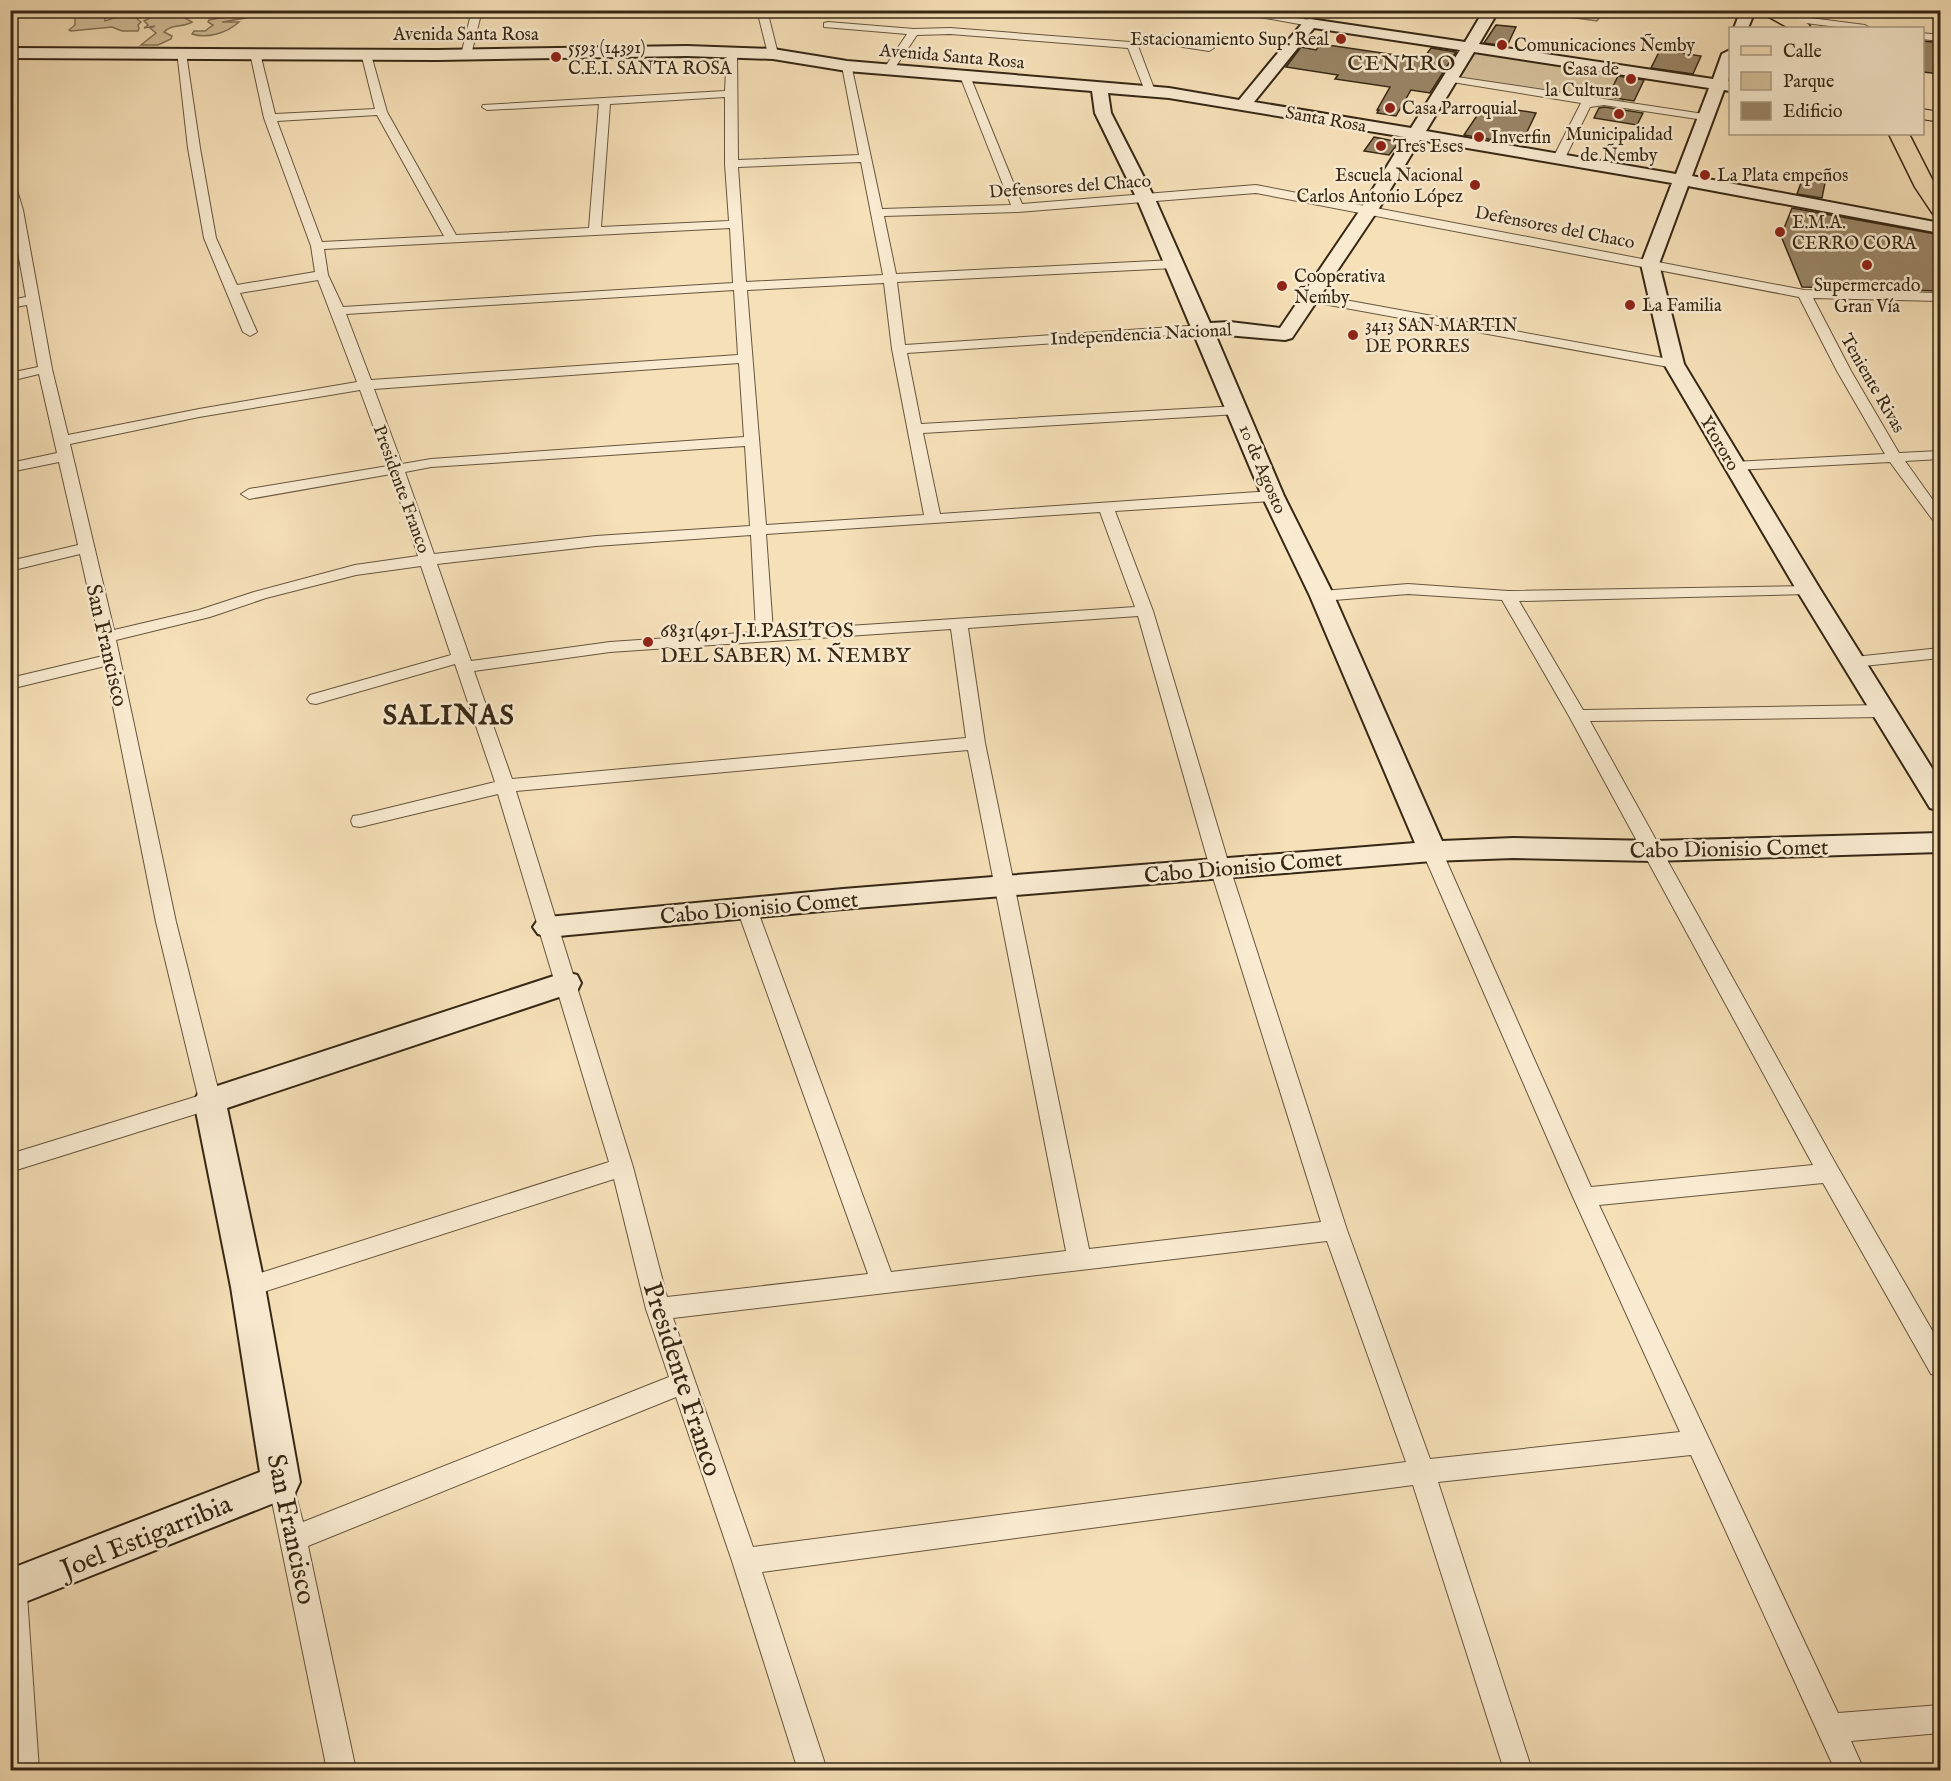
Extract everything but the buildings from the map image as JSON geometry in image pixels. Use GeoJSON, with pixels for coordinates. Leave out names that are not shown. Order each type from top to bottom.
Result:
{"type":"FeatureCollection","features":[{"type":"Feature","properties":{"kind":"highway"},"geometry":{"type":"LineString","coordinates":[[1748,11],[1799,27]]}},
{"type":"Feature","properties":{"kind":"highway"},"geometry":{"type":"LineString","coordinates":[[1899,135],[1925,187],[1941,210]]}},
{"type":"Feature","properties":{"kind":"highway"},"geometry":{"type":"LineString","coordinates":[[1918,135],[1941,182]]}},
{"type":"Feature","properties":{"kind":"main road"},"geometry":{"type":"LineString","coordinates":[[1924,114],[1941,117]]}},
{"type":"Feature","properties":{"kind":"street"},"geometry":{"type":"LineString","coordinates":[[466,54],[477,11],[539,10]]}},
{"type":"Feature","properties":{"kind":"street"},"geometry":{"type":"LineString","coordinates":[[762,10],[773,54]]}},
{"type":"Feature","properties":{"kind":"street"},"geometry":{"type":"LineString","coordinates":[[1226,10],[1724,85]]}},
{"type":"Feature","properties":{"kind":"street"},"geometry":{"type":"LineString","coordinates":[[1333,26],[1344,10]]}},
{"type":"Feature","properties":{"kind":"street","name":"Independencia Nacional"},"geometry":{"type":"LineString","coordinates":[[899,349],[1203,328],[1230,328],[1285,334],[1312,298],[1369,210],[1472,46],[1492,10]]}},
{"type":"Feature","properties":{"kind":"street"},"geometry":{"type":"LineString","coordinates":[[1741,27],[1748,11]]}},
{"type":"Feature","properties":{"kind":"street"},"geometry":{"type":"LineString","coordinates":[[1776,19],[1855,27]]}},
{"type":"Feature","properties":{"kind":"street"},"geometry":{"type":"LineString","coordinates":[[1243,105],[1310,23]]}},
{"type":"Feature","properties":{"kind":"street"},"geometry":{"type":"LineString","coordinates":[[828,25],[914,32],[950,31],[1132,45],[1138,41],[1157,40],[1209,48]]}},
{"type":"Feature","properties":{"kind":"street"},"geometry":{"type":"LineString","coordinates":[[888,70],[914,32]]}},
{"type":"Feature","properties":{"kind":"street"},"geometry":{"type":"LineString","coordinates":[[1924,36],[1941,39]]}},
{"type":"Feature","properties":{"kind":"street"},"geometry":{"type":"LineString","coordinates":[[1132,45],[1150,91]]}},
{"type":"Feature","properties":{"kind":"street"},"geometry":{"type":"LineString","coordinates":[[732,51],[729,94],[731,164],[765,636]]}},
{"type":"Feature","properties":{"kind":"street","name":"Avenida Santa Rosa"},"geometry":{"type":"LineString","coordinates":[[10,53],[466,54],[732,51],[773,54],[888,70],[1150,91],[1243,105]]}},
{"type":"Feature","properties":{"kind":"street"},"geometry":{"type":"LineString","coordinates":[[181,53],[194,148],[210,238],[250,332]]}},
{"type":"Feature","properties":{"kind":"street","name":"Presidente Franco"},"geometry":{"type":"LineString","coordinates":[[255,53],[270,118],[316,246],[322,275],[338,311],[396,468],[505,786],[622,1167],[658,1309],[812,1770]]}},
{"type":"Feature","properties":{"kind":"street"},"geometry":{"type":"LineString","coordinates":[[366,53],[381,112],[452,239]]}},
{"type":"Feature","properties":{"kind":"street"},"geometry":{"type":"LineString","coordinates":[[1650,264],[1704,117],[1724,85],[1729,63]]}},
{"type":"Feature","properties":{"kind":"street"},"geometry":{"type":"LineString","coordinates":[[847,66],[890,278],[899,349],[933,519]]}},
{"type":"Feature","properties":{"kind":"street"},"geometry":{"type":"LineString","coordinates":[[965,76],[1018,208]]}},
{"type":"Feature","properties":{"kind":"street"},"geometry":{"type":"LineString","coordinates":[[1450,79],[1590,103],[1704,117]]}},
{"type":"Feature","properties":{"kind":"street","name":"10 de Agosto"},"geometry":{"type":"LineString","coordinates":[[1099,87],[1103,113],[1146,200],[1203,328],[1273,496],[1322,596],[1432,851]]}},
{"type":"Feature","properties":{"kind":"street"},"geometry":{"type":"LineString","coordinates":[[487,107],[729,94]]}},
{"type":"Feature","properties":{"kind":"street"},"geometry":{"type":"LineString","coordinates":[[596,232],[605,101]]}},
{"type":"Feature","properties":{"kind":"street"},"geometry":{"type":"LineString","coordinates":[[1559,158],[1590,103]]}},
{"type":"Feature","properties":{"kind":"street","name":"Santa Rosa"},"geometry":{"type":"LineString","coordinates":[[1243,105],[1559,158],[1941,228]]}},
{"type":"Feature","properties":{"kind":"street"},"geometry":{"type":"LineString","coordinates":[[270,118],[381,112]]}},
{"type":"Feature","properties":{"kind":"street"},"geometry":{"type":"LineString","coordinates":[[731,164],[866,158]]}},
{"type":"Feature","properties":{"kind":"street","name":"San Francisco"},"geometry":{"type":"LineString","coordinates":[[10,188],[16,239],[33,300],[45,369],[112,659],[166,922],[210,1101],[248,1287],[281,1482],[295,1538],[341,1770]]}},
{"type":"Feature","properties":{"kind":"street","name":"Defensores del Chaco"},"geometry":{"type":"LineString","coordinates":[[876,213],[1018,208],[1146,200],[1256,189],[1804,294],[1936,297]]}},
{"type":"Feature","properties":{"kind":"street"},"geometry":{"type":"LineString","coordinates":[[316,246],[735,224]]}},
{"type":"Feature","properties":{"kind":"street"},"geometry":{"type":"LineString","coordinates":[[338,311],[740,286],[1174,264]]}},
{"type":"Feature","properties":{"kind":"street","name":"Ytororo"},"geometry":{"type":"LineString","coordinates":[[1650,264],[1674,364],[1882,711],[1941,801]]}},
{"type":"Feature","properties":{"kind":"street"},"geometry":{"type":"LineString","coordinates":[[233,290],[322,275]]}},
{"type":"Feature","properties":{"kind":"street","name":"Teniente Rivas"},"geometry":{"type":"LineString","coordinates":[[1804,294],[1844,371],[1895,458],[1941,520]]}},
{"type":"Feature","properties":{"kind":"street"},"geometry":{"type":"LineString","coordinates":[[1936,297],[1941,312]]}},
{"type":"Feature","properties":{"kind":"street"},"geometry":{"type":"LineString","coordinates":[[1312,298],[1674,364]]}},
{"type":"Feature","properties":{"kind":"street"},"geometry":{"type":"LineString","coordinates":[[10,304],[33,300]]}},
{"type":"Feature","properties":{"kind":"street"},"geometry":{"type":"LineString","coordinates":[[10,468],[63,449],[199,413],[364,385],[744,359]]}},
{"type":"Feature","properties":{"kind":"street"},"geometry":{"type":"LineString","coordinates":[[10,376],[45,369]]}},
{"type":"Feature","properties":{"kind":"street"},"geometry":{"type":"LineString","coordinates":[[915,429],[1238,410]]}},
{"type":"Feature","properties":{"kind":"street"},"geometry":{"type":"LineString","coordinates":[[249,494],[430,463],[752,441]]}},
{"type":"Feature","properties":{"kind":"street"},"geometry":{"type":"LineString","coordinates":[[1734,466],[1941,455]]}},
{"type":"Feature","properties":{"kind":"street"},"geometry":{"type":"LineString","coordinates":[[107,637],[204,614],[260,595],[355,570],[427,560],[596,541],[1273,496]]}},
{"type":"Feature","properties":{"kind":"street"},"geometry":{"type":"LineString","coordinates":[[1106,508],[1145,611],[1220,868],[1335,1230],[1422,1472],[1518,1770]]}},
{"type":"Feature","properties":{"kind":"street"},"geometry":{"type":"LineString","coordinates":[[10,566],[86,548]]}},
{"type":"Feature","properties":{"kind":"street"},"geometry":{"type":"LineString","coordinates":[[1322,596],[1408,589],[1508,596],[1808,589]]}},
{"type":"Feature","properties":{"kind":"street"},"geometry":{"type":"LineString","coordinates":[[1508,596],[1578,716],[1829,1173],[1941,1366]]}},
{"type":"Feature","properties":{"kind":"street"},"geometry":{"type":"LineString","coordinates":[[316,699],[464,662],[610,647],[1145,611]]}},
{"type":"Feature","properties":{"kind":"street"},"geometry":{"type":"LineString","coordinates":[[959,624],[976,743],[1079,1259]]}},
{"type":"Feature","properties":{"kind":"street"},"geometry":{"type":"LineString","coordinates":[[1854,662],[1941,653]]}},
{"type":"Feature","properties":{"kind":"street"},"geometry":{"type":"LineString","coordinates":[[10,684],[112,659]]}},
{"type":"Feature","properties":{"kind":"street"},"geometry":{"type":"LineString","coordinates":[[1578,716],[1882,711]]}},
{"type":"Feature","properties":{"kind":"street"},"geometry":{"type":"LineString","coordinates":[[360,821],[505,786],[976,743]]}},
{"type":"Feature","properties":{"kind":"street","name":"Cabo Dionisio Comet"},"geometry":{"type":"LineString","coordinates":[[548,927],[1432,851],[1513,848],[1653,851],[1941,843]]}},
{"type":"Feature","properties":{"kind":"street"},"geometry":{"type":"LineString","coordinates":[[1432,851],[1584,1197],[1850,1770]]}},
{"type":"Feature","properties":{"kind":"street"},"geometry":{"type":"LineString","coordinates":[[747,909],[884,1282]]}},
{"type":"Feature","properties":{"kind":"street"},"geometry":{"type":"LineString","coordinates":[[10,1163],[210,1101],[566,983]]}},
{"type":"Feature","properties":{"kind":"street"},"geometry":{"type":"LineString","coordinates":[[248,1287],[622,1167]]}},
{"type":"Feature","properties":{"kind":"street"},"geometry":{"type":"LineString","coordinates":[[1584,1197],[1829,1173]]}},
{"type":"Feature","properties":{"kind":"street"},"geometry":{"type":"LineString","coordinates":[[658,1309],[1335,1230]]}},
{"type":"Feature","properties":{"kind":"street"},"geometry":{"type":"LineString","coordinates":[[295,1538],[683,1383]]}},
{"type":"Feature","properties":{"kind":"street"},"geometry":{"type":"LineString","coordinates":[[744,1561],[1422,1472],[1697,1442]]}},
{"type":"Feature","properties":{"kind":"street","name":"Joel Estigarribia"},"geometry":{"type":"LineString","coordinates":[[11,1583],[281,1482]]}},
{"type":"Feature","properties":{"kind":"street"},"geometry":{"type":"LineString","coordinates":[[11,1583],[25,1770]]}},
{"type":"Feature","properties":{"kind":"street"},"geometry":{"type":"LineString","coordinates":[[1831,1728],[1941,1719]]}},
{"type":"Feature","properties":{"kind":"green space"},"geometry":{"type":"Polygon","coordinates":[[[75,11],[105,11],[105,21],[117,17],[112,12],[114,11],[141,11],[135,17],[141,22],[138,25],[138,31],[122,31],[112,27],[71,31],[69,30],[75,25],[75,11]]]}},
{"type":"Feature","properties":{"kind":"green space"},"geometry":{"type":"Polygon","coordinates":[[[156,11],[207,11],[180,15],[192,22],[167,29],[164,32],[172,36],[171,39],[158,45],[141,45],[156,33],[150,28],[155,26],[144,28],[148,25],[144,21],[156,11]]]}},
{"type":"Feature","properties":{"kind":"green space"},"geometry":{"type":"Polygon","coordinates":[[[235,11],[254,13],[246,18],[222,22],[239,22],[223,32],[204,36],[192,34],[194,31],[205,31],[213,25],[208,22],[209,20],[230,16],[237,12],[235,11]]]}},
{"type":"Feature","properties":{"kind":"green space"},"geometry":{"type":"Polygon","coordinates":[[[1525,11],[1604,11],[1597,21],[1525,11]]]}},
{"type":"Feature","properties":{"kind":"green space"},"geometry":{"type":"Polygon","coordinates":[[[1476,51],[1619,73],[1617,80],[1630,82],[1621,105],[1458,79],[1476,51]]]}},
{"type":"Feature","properties":{"kind":"place","name":"Estacionamiento Sup. Real"},"geometry":{"type":"Point","coordinates":[1341,39]}},
{"type":"Feature","properties":{"kind":"place","name":"Comunicaciones Ñemby"},"geometry":{"type":"Point","coordinates":[1502,45]}},
{"type":"Feature","properties":{"kind":"place","name":"5593 (14391) C.E.I. SANTA ROSA"},"geometry":{"type":"Point","coordinates":[556,57]}},
{"type":"Feature","properties":{"kind":"place","name":"Casa de la Cultura"},"geometry":{"type":"Point","coordinates":[1631,79]}},
{"type":"Feature","properties":{"kind":"place","name":"Casa Parroquial"},"geometry":{"type":"Point","coordinates":[1390,108]}},
{"type":"Feature","properties":{"kind":"place","name":"Municipalidad de Ñemby"},"geometry":{"type":"Point","coordinates":[1619,114]}},
{"type":"Feature","properties":{"kind":"place","name":"Inverfin"},"geometry":{"type":"Point","coordinates":[1479,137]}},
{"type":"Feature","properties":{"kind":"place","name":"Tres Eses"},"geometry":{"type":"Point","coordinates":[1381,146]}},
{"type":"Feature","properties":{"kind":"place","name":"La Plata empeños"},"geometry":{"type":"Point","coordinates":[1705,175]}},
{"type":"Feature","properties":{"kind":"place","name":"Escuela Nacional Carlos Antonio López"},"geometry":{"type":"Point","coordinates":[1475,185]}},
{"type":"Feature","properties":{"kind":"place","name":"E.M.A. CERRO CORA"},"geometry":{"type":"Point","coordinates":[1780,232]}},
{"type":"Feature","properties":{"kind":"place","name":"Supermercado Gran Vía"},"geometry":{"type":"Point","coordinates":[1867,265]}},
{"type":"Feature","properties":{"kind":"place","name":"Cooperativa Ñemby"},"geometry":{"type":"Point","coordinates":[1282,286]}},
{"type":"Feature","properties":{"kind":"place","name":"La Familia"},"geometry":{"type":"Point","coordinates":[1630,305]}},
{"type":"Feature","properties":{"kind":"place","name":"3413 SAN MARTIN DE PORRES"},"geometry":{"type":"Point","coordinates":[1353,335]}},
{"type":"Feature","properties":{"kind":"place","name":"6831(491 J.I.PASITOS DEL SABER) M. ÑEMBY"},"geometry":{"type":"Point","coordinates":[648,642]}},
{"type":"Feature","properties":{"kind":"district","name":"CENTRO"},"geometry":{"type":"Point","coordinates":[1402,62]}},
{"type":"Feature","properties":{"kind":"district","name":"SALINAS"},"geometry":{"type":"Point","coordinates":[449,714]}}]}
